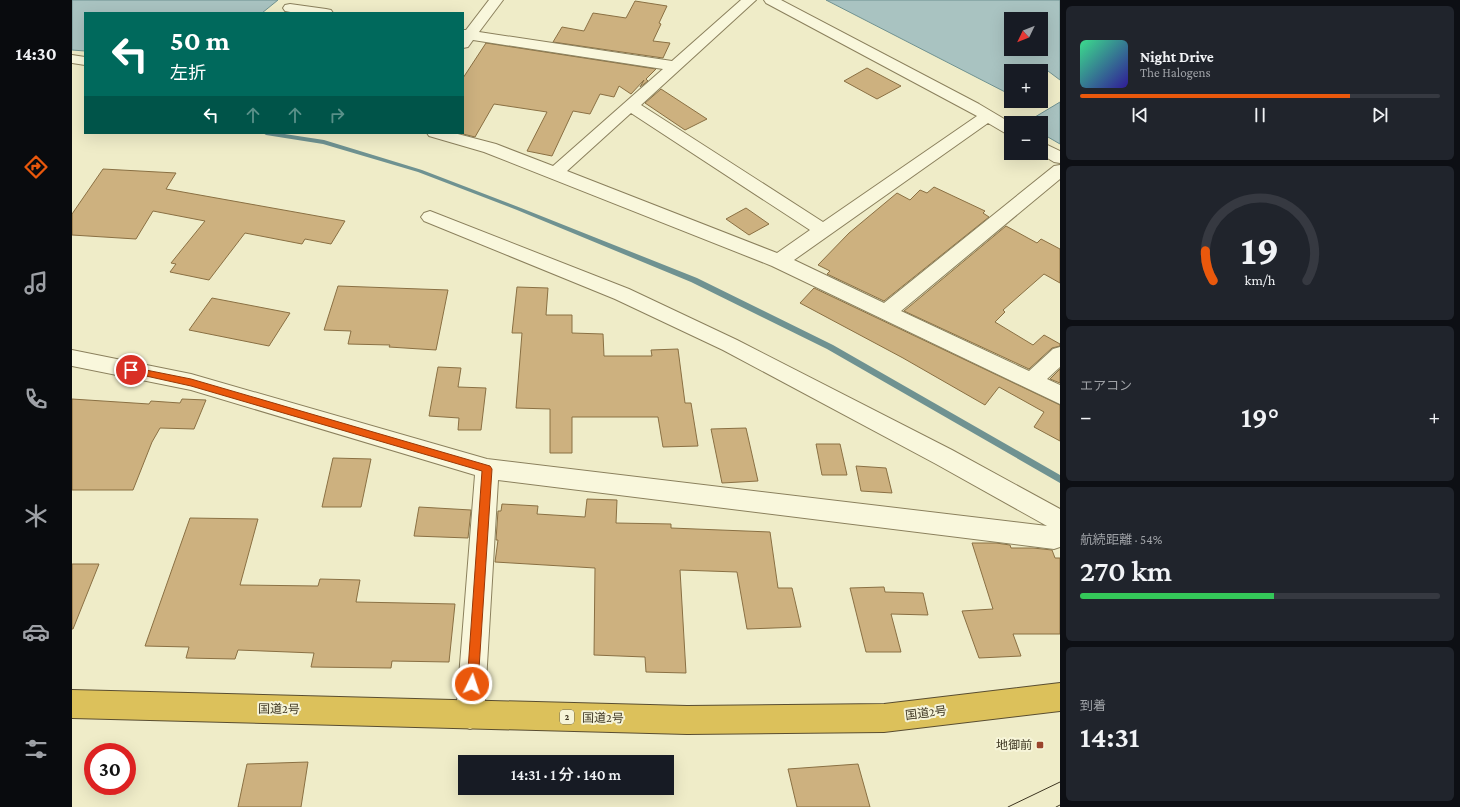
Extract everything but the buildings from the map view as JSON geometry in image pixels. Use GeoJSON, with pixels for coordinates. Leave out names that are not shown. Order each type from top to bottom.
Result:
{"type":"FeatureCollection","features":[{"type":"Feature","properties":{"kind":"highway","name":"国道2号"},"geometry":{"type":"LineString","coordinates":[[72,704],[687,720],[884,718],[1060,697]]}},
{"type":"Feature","properties":{"kind":"street"},"geometry":{"type":"LineString","coordinates":[[465,38],[496,0]]}},
{"type":"Feature","properties":{"kind":"street"},"geometry":{"type":"LineString","coordinates":[[555,173],[749,0]]}},
{"type":"Feature","properties":{"kind":"street"},"geometry":{"type":"LineString","coordinates":[[771,0],[1004,126]]}},
{"type":"Feature","properties":{"kind":"street"},"geometry":{"type":"LineString","coordinates":[[291,7],[320,12]]}},
{"type":"Feature","properties":{"kind":"street"},"geometry":{"type":"LineString","coordinates":[[465,38],[676,66]]}},
{"type":"Feature","properties":{"kind":"street"},"geometry":{"type":"LineString","coordinates":[[72,59],[84,61]]}},
{"type":"Feature","properties":{"kind":"street"},"geometry":{"type":"LineString","coordinates":[[630,106],[823,230]]}},
{"type":"Feature","properties":{"kind":"street"},"geometry":{"type":"LineString","coordinates":[[779,261],[988,116]]}},
{"type":"Feature","properties":{"kind":"street"},"geometry":{"type":"LineString","coordinates":[[439,134],[490,148],[779,261],[1060,395]]}},
{"type":"Feature","properties":{"kind":"street"},"geometry":{"type":"LineString","coordinates":[[1048,151],[1060,158]]}},
{"type":"Feature","properties":{"kind":"street"},"geometry":{"type":"LineString","coordinates":[[886,312],[1060,170]]}},
{"type":"Feature","properties":{"kind":"street"},"geometry":{"type":"LineString","coordinates":[[430,217],[622,294],[730,344],[937,453],[1060,521]]}},
{"type":"Feature","properties":{"kind":"street"},"geometry":{"type":"LineString","coordinates":[[1031,380],[1060,356]]}},
{"type":"Feature","properties":{"kind":"street"},"geometry":{"type":"LineString","coordinates":[[72,358],[191,382],[487,469],[1054,538],[1060,536]]}},
{"type":"Feature","properties":{"kind":"street"},"geometry":{"type":"LineString","coordinates":[[470,715],[487,469]]}},
{"type":"Feature","properties":{"kind":"water"},"geometry":{"type":"Polygon","coordinates":[[[72,0],[278,0],[263,12],[84,12],[84,51],[72,50],[72,0]]]}},
{"type":"Feature","properties":{"kind":"water"},"geometry":{"type":"Polygon","coordinates":[[[826,0],[1060,0],[1060,80],[1048,71],[1048,64],[1004,64],[1004,91],[826,0]]]}},
{"type":"Feature","properties":{"kind":"water"},"geometry":{"type":"Polygon","coordinates":[[[1060,102],[1060,144],[1048,137],[1048,116],[1037,116],[1060,102]]]}},
{"type":"Feature","properties":{"kind":"waterway"},"geometry":{"type":"LineString","coordinates":[[272,134],[324,142],[420,171],[519,209],[694,280],[830,347],[1060,479]]}},
{"type":"Feature","properties":{"kind":"tram line"},"geometry":{"type":"LineString","coordinates":[[1008,807],[1060,782]]}},
{"type":"Feature","properties":{"kind":"tram line"},"geometry":{"type":"LineString","coordinates":[[1056,807],[1060,805]]}},
{"type":"Feature","properties":{"kind":"place","name":"地御前"},"geometry":{"type":"Point","coordinates":[1040,745]}},
{"type":"Feature","properties":{"kind":"route"},"geometry":{"type":"LineString","coordinates":[[131,370],[191,382],[487,469],[472,684]]}}]}
